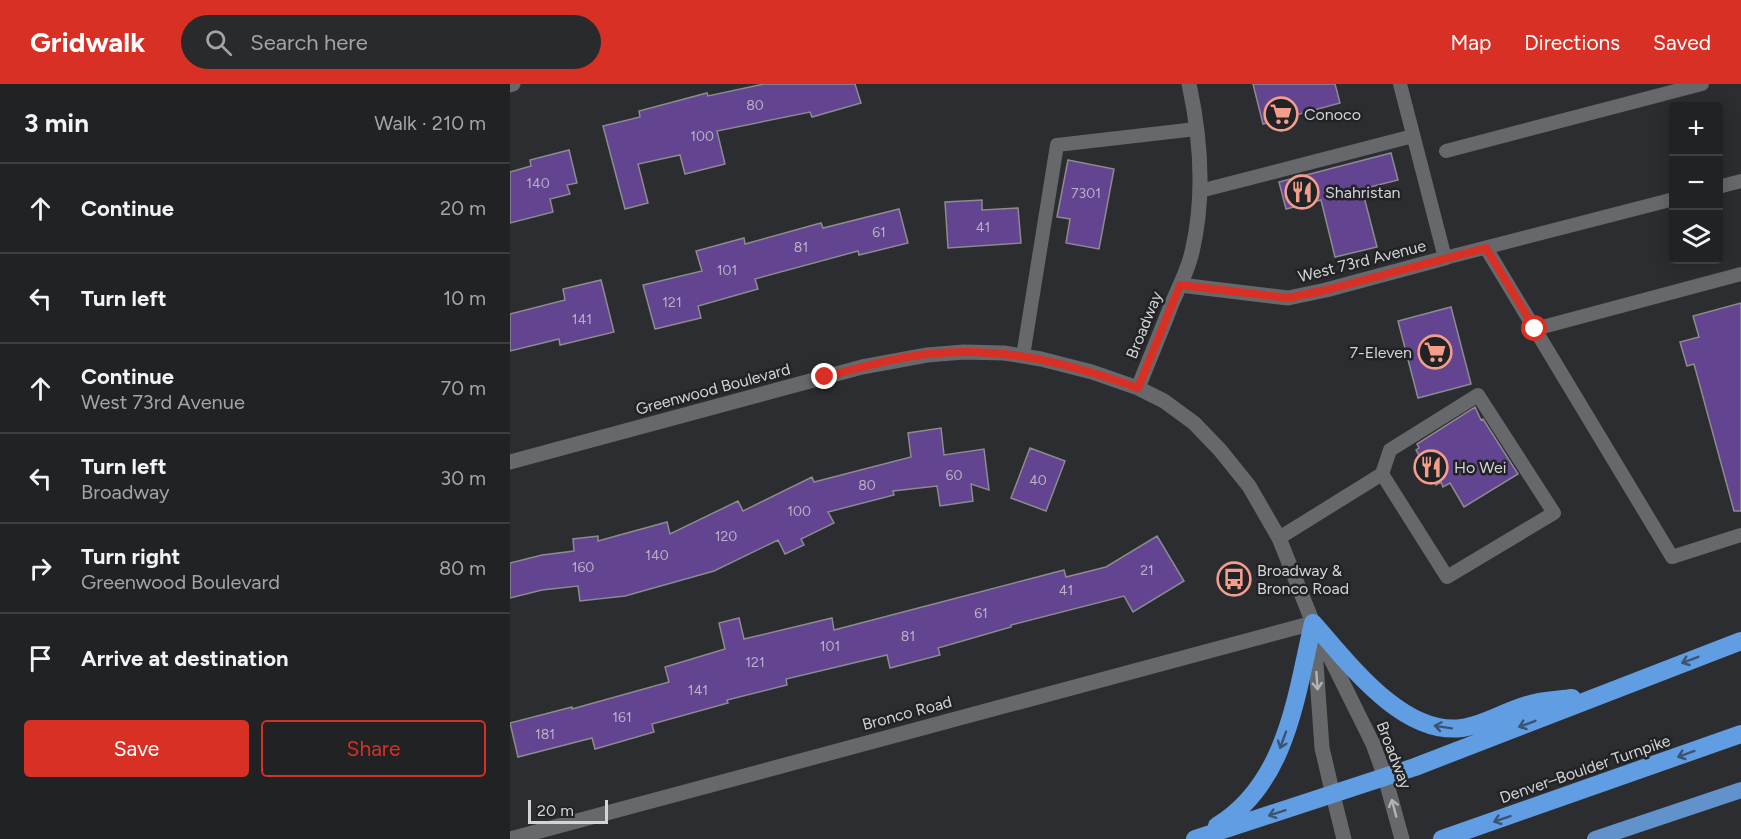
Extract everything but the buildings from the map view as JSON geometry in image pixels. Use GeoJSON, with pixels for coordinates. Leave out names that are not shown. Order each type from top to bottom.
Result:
{"type":"FeatureCollection","features":[{"type":"Feature","properties":{"kind":"highway"},"geometry":{"type":"LineString","coordinates":[[1313,623],[1360,676],[1391,704],[1411,717],[1444,729],[1474,726],[1528,704],[1601,695]]}},
{"type":"Feature","properties":{"kind":"highway"},"geometry":{"type":"LineString","coordinates":[[1194,839],[1225,821],[1244,805],[1264,781],[1274,764],[1291,719],[1313,623]]}},
{"type":"Feature","properties":{"kind":"highway"},"geometry":{"type":"LineString","coordinates":[[1194,839],[1385,777],[1741,641]]}},
{"type":"Feature","properties":{"kind":"highway","name":"Denver–Boulder Turnpike"},"geometry":{"type":"LineString","coordinates":[[1442,839],[1741,734]]}},
{"type":"Feature","properties":{"kind":"highway"},"geometry":{"type":"LineString","coordinates":[[1595,839],[1741,790]]}},
{"type":"Feature","properties":{"kind":"street","name":"Broadway"},"geometry":{"type":"LineString","coordinates":[[1189,84],[1196,129],[1200,191],[1198,224],[1192,254],[1138,388],[1164,401],[1194,423],[1220,450],[1249,486],[1279,538],[1313,623],[1373,744],[1385,777],[1402,839]]}},
{"type":"Feature","properties":{"kind":"street","name":"West 73rd Avenue"},"geometry":{"type":"LineString","coordinates":[[1180,285],[1288,298],[1445,258]]}},
{"type":"Feature","properties":{"kind":"street","name":"Greenwood Boulevard"},"geometry":{"type":"LineString","coordinates":[[510,462],[894,360],[927,354],[964,352],[1023,356],[1092,372],[1138,388]]}},
{"type":"Feature","properties":{"kind":"street","name":"Broadway"},"geometry":{"type":"LineString","coordinates":[[1313,623],[1322,748],[1344,839]]}},
{"type":"Feature","properties":{"kind":"street","name":"Bronco Road"},"geometry":{"type":"LineString","coordinates":[[510,839],[1313,623]]}},
{"type":"Feature","properties":{"kind":"lane"},"geometry":{"type":"LineString","coordinates":[[1400,84],[1445,258],[1669,200]]}},
{"type":"Feature","properties":{"kind":"lane"},"geometry":{"type":"LineString","coordinates":[[1446,151],[1702,84]]}},
{"type":"Feature","properties":{"kind":"lane"},"geometry":{"type":"LineString","coordinates":[[1023,356],[1057,145],[1196,129]]}},
{"type":"Feature","properties":{"kind":"lane"},"geometry":{"type":"LineString","coordinates":[[1200,191],[1413,136]]}},
{"type":"Feature","properties":{"kind":"lane"},"geometry":{"type":"LineString","coordinates":[[1723,186],[1741,181]]}},
{"type":"Feature","properties":{"kind":"lane"},"geometry":{"type":"LineString","coordinates":[[1486,248],[1672,557],[1741,535]]}},
{"type":"Feature","properties":{"kind":"lane"},"geometry":{"type":"LineString","coordinates":[[1535,329],[1741,274]]}},
{"type":"Feature","properties":{"kind":"lane"},"geometry":{"type":"LineString","coordinates":[[1279,538],[1382,474],[1390,450],[1478,395],[1554,513],[1447,578],[1382,474]]}},
{"type":"Feature","properties":{"kind":"place","name":"Conoco"},"geometry":{"type":"Point","coordinates":[1281,114]}},
{"type":"Feature","properties":{"kind":"place","name":"Shahristan"},"geometry":{"type":"Point","coordinates":[1302,192]}},
{"type":"Feature","properties":{"kind":"place","name":"7-Eleven"},"geometry":{"type":"Point","coordinates":[1435,352]}},
{"type":"Feature","properties":{"kind":"place","name":"Ho Wei"},"geometry":{"type":"Point","coordinates":[1431,467]}},
{"type":"Feature","properties":{"kind":"place","name":"Broadway & Bronco Road"},"geometry":{"type":"Point","coordinates":[1234,579]}},
{"type":"Feature","properties":{"kind":"route"},"geometry":{"type":"LineString","coordinates":[[825,377],[927,354],[1004,353],[1041,359],[1092,372],[1138,388],[1180,285],[1288,298],[1486,248],[1535,329]]}}]}
